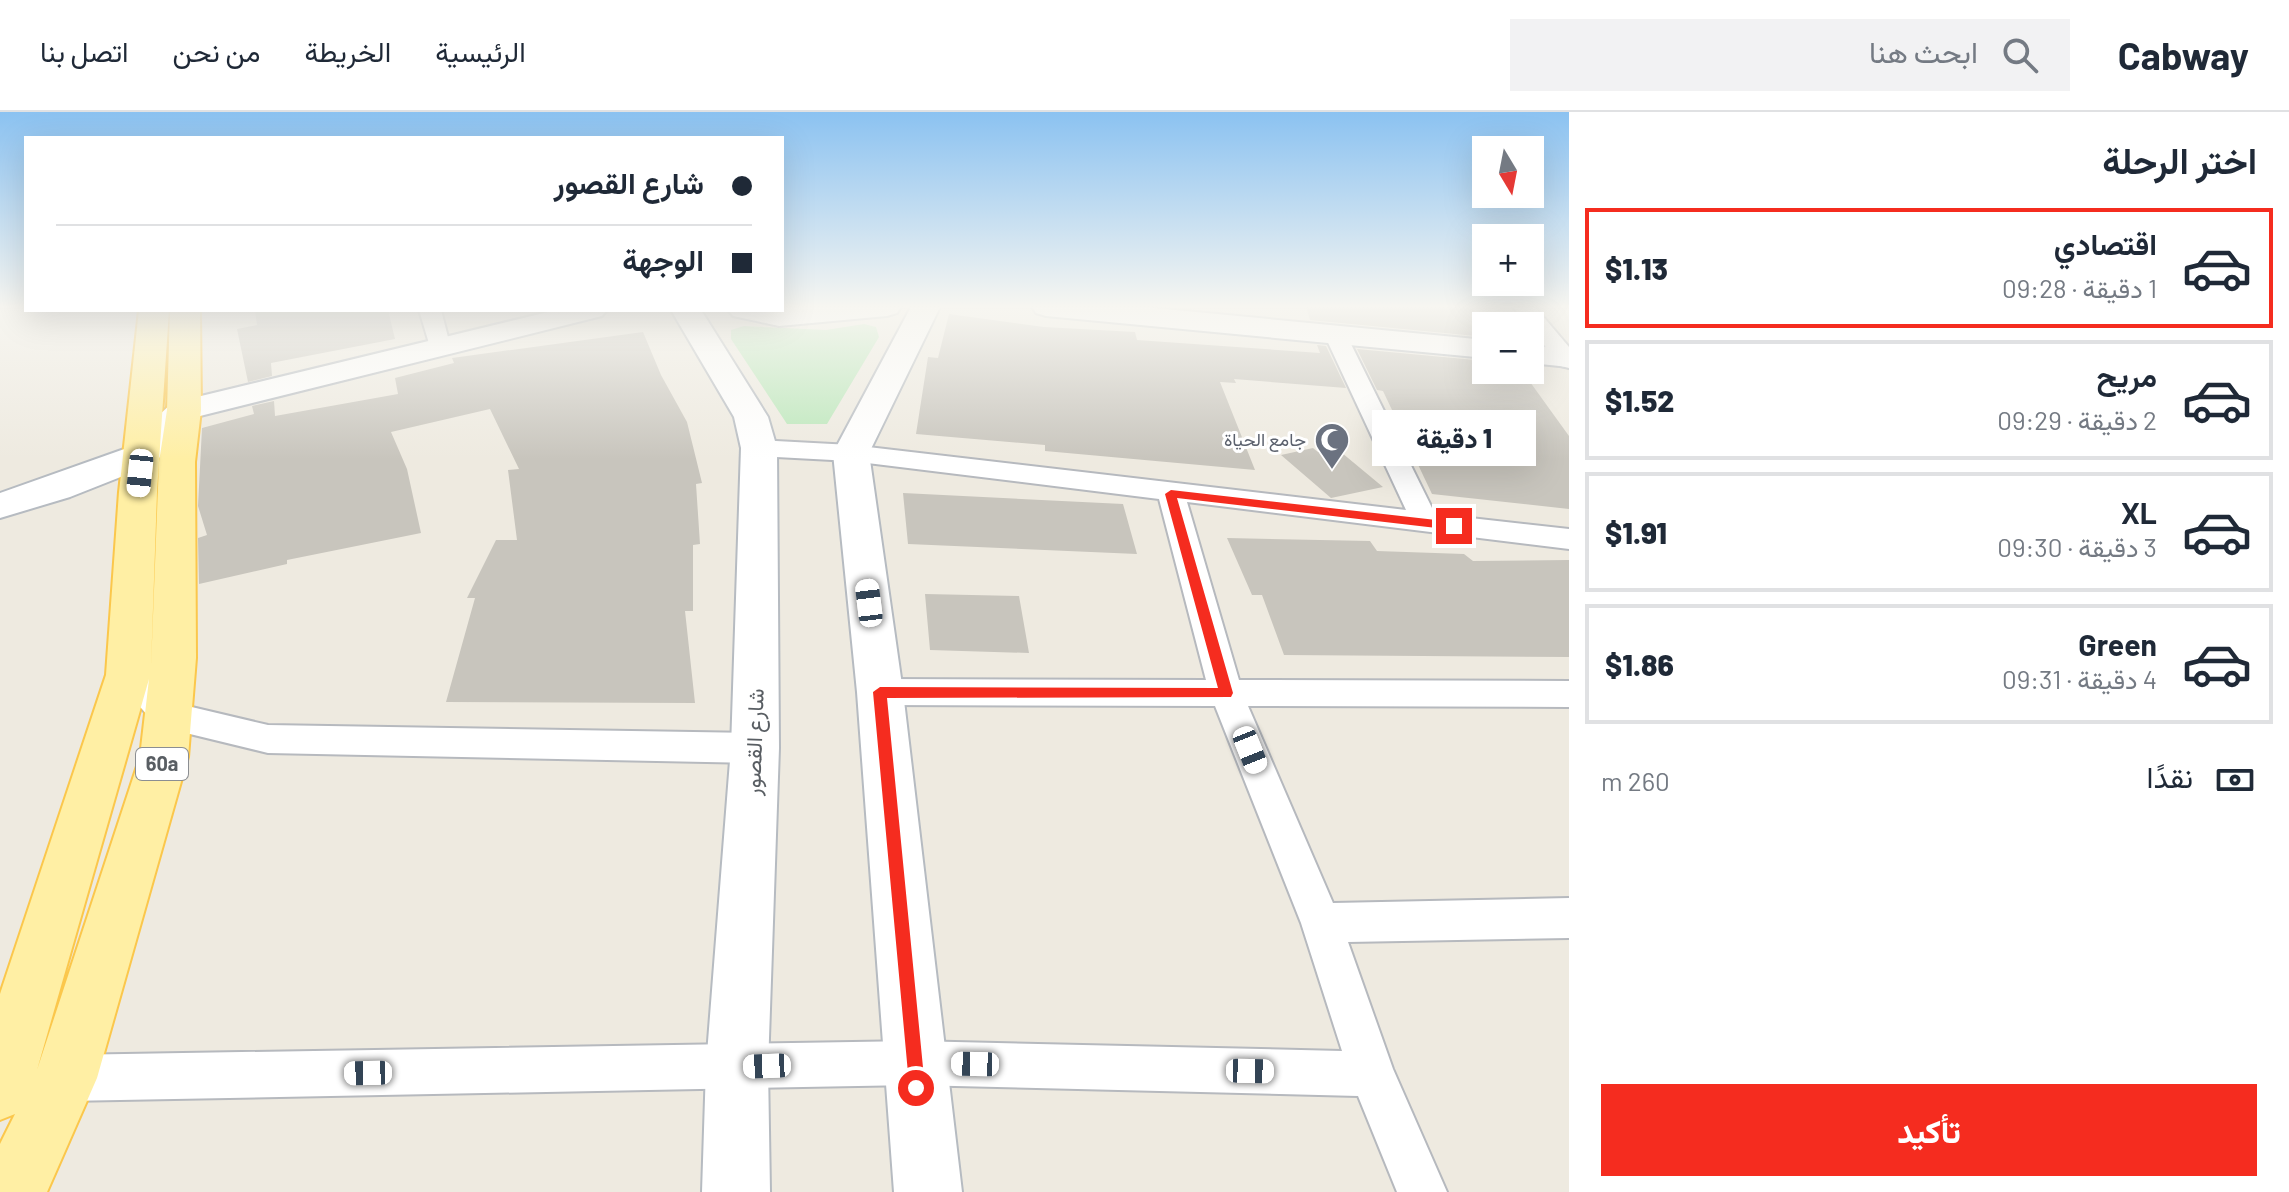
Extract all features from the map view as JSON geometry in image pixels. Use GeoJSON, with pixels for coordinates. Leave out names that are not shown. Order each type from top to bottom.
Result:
{"type":"FeatureCollection","features":[{"type":"Feature","properties":{"kind":"main road","name":"60a"},"geometry":{"type":"LineString","coordinates":[[0,1089],[128,675],[153,470],[154,357]]}},
{"type":"Feature","properties":{"kind":"main road","name":"60a"},"geometry":{"type":"LineString","coordinates":[[12,1192],[66,1078],[164,757],[174,658],[153,470],[184,410],[185,357]]}},
{"type":"Feature","properties":{"kind":"street"},"geometry":{"type":"LineString","coordinates":[[184,410],[390,357]]}},
{"type":"Feature","properties":{"kind":"street","name":"شارع القصور"},"geometry":{"type":"LineString","coordinates":[[715,357],[751,417],[759,448],[755,748],[737,1067],[736,1192]]}},
{"type":"Feature","properties":{"kind":"street"},"geometry":{"type":"LineString","coordinates":[[900,357],[851,453],[880,692],[913,1063],[928,1192]]}},
{"type":"Feature","properties":{"kind":"street"},"geometry":{"type":"LineString","coordinates":[[1346,357],[1426,523]]}},
{"type":"Feature","properties":{"kind":"street"},"geometry":{"type":"LineString","coordinates":[[759,448],[851,453],[1171,494],[1569,539]]}},
{"type":"Feature","properties":{"kind":"street"},"geometry":{"type":"LineString","coordinates":[[0,506],[94,476],[153,470]]}},
{"type":"Feature","properties":{"kind":"street"},"geometry":{"type":"LineString","coordinates":[[0,534],[153,470]]}},
{"type":"Feature","properties":{"kind":"street"},"geometry":{"type":"LineString","coordinates":[[1171,494],[1226,693],[1321,923],[1372,1074],[1422,1192]]}},
{"type":"Feature","properties":{"kind":"street"},"geometry":{"type":"LineString","coordinates":[[128,675],[169,716],[268,739],[755,748]]}},
{"type":"Feature","properties":{"kind":"street"},"geometry":{"type":"LineString","coordinates":[[880,692],[1569,694]]}},
{"type":"Feature","properties":{"kind":"street"},"geometry":{"type":"LineString","coordinates":[[1321,923],[1569,918]]}},
{"type":"Feature","properties":{"kind":"street"},"geometry":{"type":"LineString","coordinates":[[66,1078],[913,1063],[1372,1074]]}},
{"type":"Feature","properties":{"kind":"green space"},"geometry":{"type":"Polygon","coordinates":[[[743,357],[867,357],[827,424],[787,424],[743,357]]]}},
{"type":"Feature","properties":{"kind":"building"},"geometry":{"type":"Polygon","coordinates":[[[243,357],[300,357],[271,363],[272,376],[248,382],[243,357]]]}},
{"type":"Feature","properties":{"kind":"building"},"geometry":{"type":"Polygon","coordinates":[[[654,357],[687,422],[702,483],[696,484],[700,544],[693,545],[693,611],[685,611],[695,703],[446,702],[475,598],[467,598],[496,540],[517,540],[508,470],[519,469],[490,409],[391,432],[407,469],[421,533],[287,560],[287,564],[199,584],[198,538],[207,535],[198,506],[202,428],[254,414],[252,406],[274,401],[275,416],[398,394],[395,378],[454,363],[452,358],[654,357]]]}},
{"type":"Feature","properties":{"kind":"building"},"geometry":{"type":"Polygon","coordinates":[[[928,357],[1331,357],[1346,388],[1234,379],[1236,383],[1220,382],[1255,470],[1045,451],[1045,445],[916,434],[928,357]]]}},
{"type":"Feature","properties":{"kind":"building"},"geometry":{"type":"Polygon","coordinates":[[[1361,357],[1472,360],[1472,384],[1531,384],[1569,436],[1569,509],[1432,494],[1383,391],[1377,390],[1361,357]]]}},
{"type":"Feature","properties":{"kind":"building","name":"جامع الحياة"},"geometry":{"type":"Polygon","coordinates":[[[1313,448],[1318,452],[1336,448],[1383,487],[1331,498],[1281,455],[1313,448]]]}},
{"type":"Feature","properties":{"kind":"building"},"geometry":{"type":"Polygon","coordinates":[[[903,493],[1123,504],[1137,554],[908,544],[903,493]]]}},
{"type":"Feature","properties":{"kind":"building"},"geometry":{"type":"Polygon","coordinates":[[[1227,538],[1370,541],[1377,551],[1464,554],[1473,561],[1569,560],[1569,657],[1284,655],[1262,595],[1252,595],[1227,538]]]}},
{"type":"Feature","properties":{"kind":"building"},"geometry":{"type":"Polygon","coordinates":[[[925,594],[1019,596],[1029,653],[930,650],[925,594]]]}},
{"type":"Feature","properties":{"kind":"place","name":"جامع الحياة"},"geometry":{"type":"Point","coordinates":[1332,471]}},
{"type":"Feature","properties":{"kind":"route"},"geometry":{"type":"LineString","coordinates":[[916,1088],[880,692],[1226,693],[1171,494],[1454,526]]}}]}
